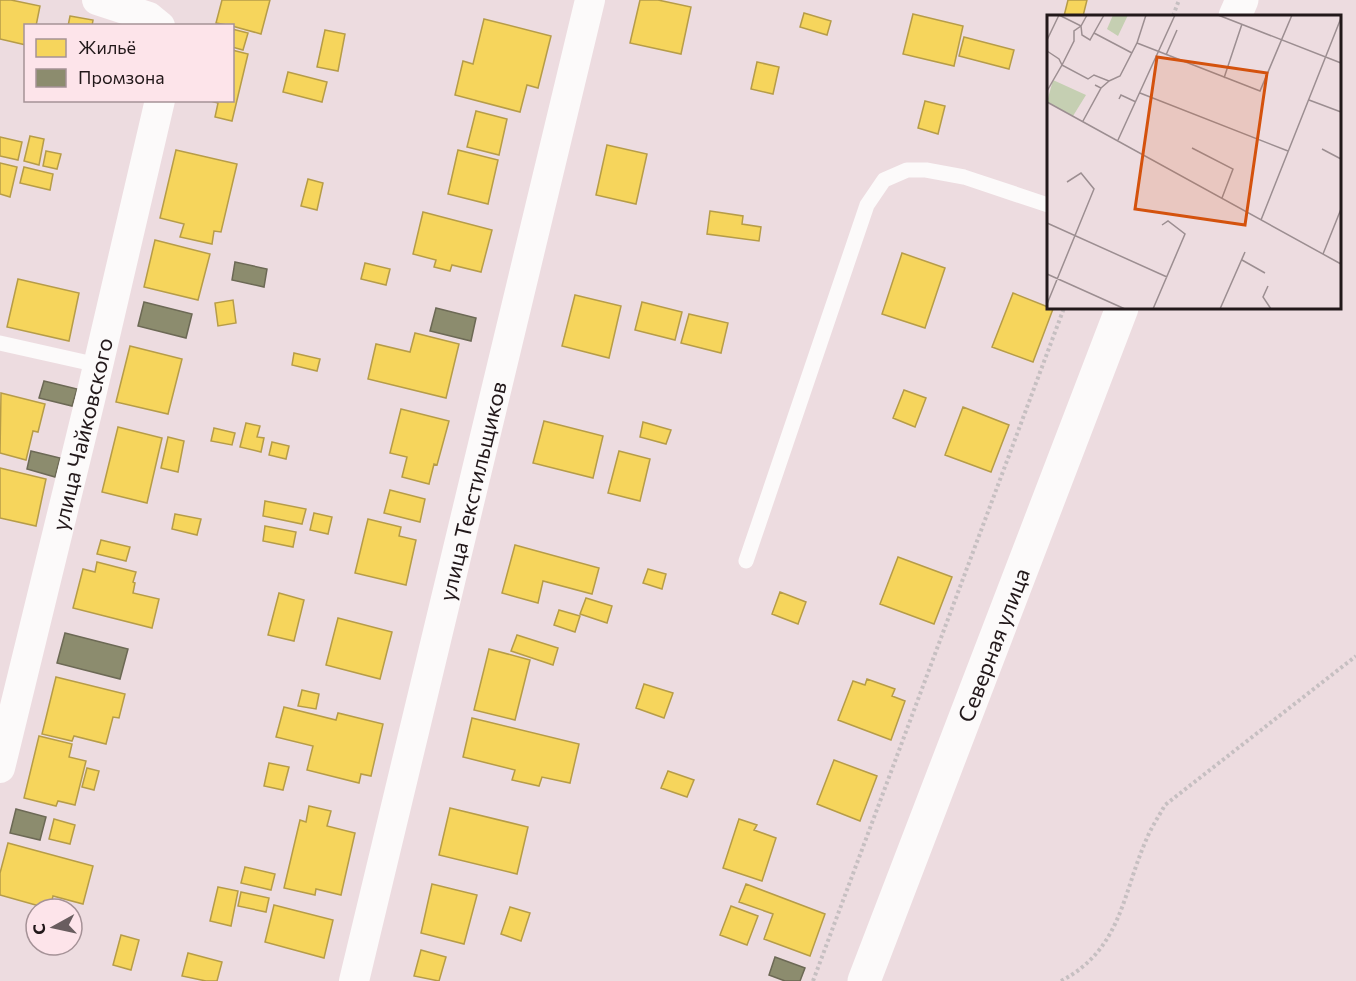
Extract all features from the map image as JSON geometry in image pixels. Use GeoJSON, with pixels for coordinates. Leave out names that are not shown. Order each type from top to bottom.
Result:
{"type":"FeatureCollection","features":[{"type":"Feature","properties":{"kind":"main road"},"geometry":{"type":"LineString","coordinates":[[1235,15],[1242,0]]}},
{"type":"Feature","properties":{"kind":"main road","name":"Северная улица"},"geometry":{"type":"LineString","coordinates":[[864,981],[1122,309]]}},
{"type":"Feature","properties":{"kind":"street"},"geometry":{"type":"LineString","coordinates":[[98,0],[149,17],[158,24]]}},
{"type":"Feature","properties":{"kind":"street","name":"улица Текстильщиков"},"geometry":{"type":"LineString","coordinates":[[354,981],[590,0]]}},
{"type":"Feature","properties":{"kind":"street","name":"улица Чайковского"},"geometry":{"type":"LineString","coordinates":[[0,768],[160,102]]}},
{"type":"Feature","properties":{"kind":"lane"},"geometry":{"type":"LineString","coordinates":[[746,561],[867,205],[884,180],[907,170],[926,170],[964,177],[1047,205]]}},
{"type":"Feature","properties":{"kind":"lane"},"geometry":{"type":"LineString","coordinates":[[0,343],[98,365]]}},
{"type":"Feature","properties":{"kind":"path"},"geometry":{"type":"LineString","coordinates":[[1173,15],[1179,0]]}},
{"type":"Feature","properties":{"kind":"path"},"geometry":{"type":"LineString","coordinates":[[813,981],[1064,309]]}},
{"type":"Feature","properties":{"kind":"path"},"geometry":{"type":"LineString","coordinates":[[1061,981],[1097,955],[1116,924],[1147,837],[1165,805],[1356,656]]}},
{"type":"Feature","properties":{"kind":"building: Жильё"},"geometry":{"type":"Polygon","coordinates":[[[0,0],[40,6],[36,24],[24,24],[24,45],[0,39],[0,0]]]}},
{"type":"Feature","properties":{"kind":"building: Жильё"},"geometry":{"type":"Polygon","coordinates":[[[222,0],[270,0],[261,34],[234,27],[234,24],[216,23],[222,0]]]}},
{"type":"Feature","properties":{"kind":"building: Жильё"},"geometry":{"type":"Polygon","coordinates":[[[640,0],[658,0],[691,7],[681,54],[630,43],[640,0]]]}},
{"type":"Feature","properties":{"kind":"building: Жильё"},"geometry":{"type":"Polygon","coordinates":[[[1068,0],[1087,0],[1083,15],[1064,15],[1068,0]]]}},
{"type":"Feature","properties":{"kind":"building: Жильё"},"geometry":{"type":"Polygon","coordinates":[[[804,13],[831,21],[827,35],[800,27],[804,13]]]}},
{"type":"Feature","properties":{"kind":"building: Жильё"},"geometry":{"type":"Polygon","coordinates":[[[913,14],[963,26],[954,66],[903,54],[913,14]]]}},
{"type":"Feature","properties":{"kind":"building: Жильё"},"geometry":{"type":"Polygon","coordinates":[[[70,16],[93,20],[92,24],[68,24],[70,16]]]}},
{"type":"Feature","properties":{"kind":"building: Жильё"},"geometry":{"type":"Polygon","coordinates":[[[484,19],[551,36],[538,88],[527,85],[520,112],[455,95],[463,61],[473,64],[484,19]]]}},
{"type":"Feature","properties":{"kind":"building: Жильё"},"geometry":{"type":"Polygon","coordinates":[[[234,30],[248,33],[243,50],[234,48],[234,30]]]}},
{"type":"Feature","properties":{"kind":"building: Жильё"},"geometry":{"type":"Polygon","coordinates":[[[325,30],[345,34],[338,71],[317,67],[325,30]]]}},
{"type":"Feature","properties":{"kind":"building: Жильё"},"geometry":{"type":"Polygon","coordinates":[[[964,37],[1014,50],[1009,69],[959,56],[964,37]]]}},
{"type":"Feature","properties":{"kind":"building: Жильё"},"geometry":{"type":"Polygon","coordinates":[[[234,50],[248,54],[232,121],[215,117],[218,103],[214,102],[234,102],[234,50]]]}},
{"type":"Feature","properties":{"kind":"building: Жильё"},"geometry":{"type":"Polygon","coordinates":[[[757,62],[779,67],[773,94],[751,89],[757,62]]]}},
{"type":"Feature","properties":{"kind":"building: Жильё"},"geometry":{"type":"Polygon","coordinates":[[[288,72],[327,82],[322,102],[283,92],[288,72]]]}},
{"type":"Feature","properties":{"kind":"building: Жильё"},"geometry":{"type":"Polygon","coordinates":[[[925,101],[945,106],[938,134],[918,128],[925,101]]]}},
{"type":"Feature","properties":{"kind":"building: Жильё"},"geometry":{"type":"Polygon","coordinates":[[[476,111],[507,119],[499,155],[467,147],[476,111]]]}},
{"type":"Feature","properties":{"kind":"building: Жильё"},"geometry":{"type":"Polygon","coordinates":[[[30,136],[44,139],[39,165],[24,161],[30,136]]]}},
{"type":"Feature","properties":{"kind":"building: Жильё"},"geometry":{"type":"Polygon","coordinates":[[[0,137],[22,142],[18,160],[0,156],[0,137]]]}},
{"type":"Feature","properties":{"kind":"building: Жильё"},"geometry":{"type":"Polygon","coordinates":[[[607,145],[647,154],[636,204],[596,195],[607,145]]]}},
{"type":"Feature","properties":{"kind":"building: Жильё"},"geometry":{"type":"Polygon","coordinates":[[[176,150],[237,164],[221,232],[214,231],[212,244],[180,237],[184,224],[160,218],[176,150]]]}},
{"type":"Feature","properties":{"kind":"building: Жильё"},"geometry":{"type":"Polygon","coordinates":[[[458,150],[498,160],[488,204],[448,194],[458,150]]]}},
{"type":"Feature","properties":{"kind":"building: Жильё"},"geometry":{"type":"Polygon","coordinates":[[[46,151],[61,154],[57,169],[43,166],[46,151]]]}},
{"type":"Feature","properties":{"kind":"building: Жильё"},"geometry":{"type":"Polygon","coordinates":[[[0,163],[17,167],[10,197],[0,194],[0,163]]]}},
{"type":"Feature","properties":{"kind":"building: Жильё"},"geometry":{"type":"Polygon","coordinates":[[[24,167],[53,174],[50,190],[20,183],[24,167]]]}},
{"type":"Feature","properties":{"kind":"building: Жильё"},"geometry":{"type":"Polygon","coordinates":[[[308,179],[323,183],[317,210],[301,206],[308,179]]]}},
{"type":"Feature","properties":{"kind":"building: Жильё"},"geometry":{"type":"Polygon","coordinates":[[[710,211],[743,216],[742,224],[761,227],[759,241],[707,234],[710,211]]]}},
{"type":"Feature","properties":{"kind":"building: Жильё"},"geometry":{"type":"Polygon","coordinates":[[[423,212],[492,230],[481,272],[452,265],[450,271],[434,267],[436,260],[413,254],[423,212]]]}},
{"type":"Feature","properties":{"kind":"building: Жильё"},"geometry":{"type":"Polygon","coordinates":[[[155,240],[210,254],[198,300],[144,287],[155,240]]]}},
{"type":"Feature","properties":{"kind":"building: Жильё"},"geometry":{"type":"Polygon","coordinates":[[[902,253],[945,268],[925,328],[882,314],[902,253]]]}},
{"type":"Feature","properties":{"kind":"building: Жильё"},"geometry":{"type":"Polygon","coordinates":[[[365,263],[390,269],[386,285],[361,279],[365,263]]]}},
{"type":"Feature","properties":{"kind":"building: Жильё"},"geometry":{"type":"Polygon","coordinates":[[[18,279],[79,293],[69,341],[7,327],[18,279]]]}},
{"type":"Feature","properties":{"kind":"building: Жильё"},"geometry":{"type":"Polygon","coordinates":[[[1013,293],[1047,307],[1047,309],[1053,309],[1033,362],[992,347],[1013,293]]]}},
{"type":"Feature","properties":{"kind":"building: Жильё"},"geometry":{"type":"Polygon","coordinates":[[[575,295],[621,306],[609,358],[562,346],[575,295]]]}},
{"type":"Feature","properties":{"kind":"building: Жильё"},"geometry":{"type":"Polygon","coordinates":[[[233,300],[236,323],[218,326],[215,303],[233,300]]]}},
{"type":"Feature","properties":{"kind":"building: Жильё"},"geometry":{"type":"Polygon","coordinates":[[[642,302],[682,312],[675,340],[635,330],[642,302]]]}},
{"type":"Feature","properties":{"kind":"building: Жильё"},"geometry":{"type":"Polygon","coordinates":[[[689,314],[728,323],[721,353],[681,343],[689,314]]]}},
{"type":"Feature","properties":{"kind":"building: Жильё"},"geometry":{"type":"Polygon","coordinates":[[[415,333],[459,344],[446,398],[368,379],[376,344],[410,352],[415,333]]]}},
{"type":"Feature","properties":{"kind":"building: Жильё"},"geometry":{"type":"Polygon","coordinates":[[[130,346],[182,359],[168,414],[116,402],[130,346]]]}},
{"type":"Feature","properties":{"kind":"building: Жильё"},"geometry":{"type":"Polygon","coordinates":[[[294,353],[320,359],[317,371],[292,365],[294,353]]]}},
{"type":"Feature","properties":{"kind":"building: Жильё"},"geometry":{"type":"Polygon","coordinates":[[[904,390],[926,398],[915,427],[893,418],[904,390]]]}},
{"type":"Feature","properties":{"kind":"building: Жильё"},"geometry":{"type":"Polygon","coordinates":[[[1,393],[45,404],[38,432],[33,431],[26,460],[0,453],[1,393]]]}},
{"type":"Feature","properties":{"kind":"building: Жильё"},"geometry":{"type":"Polygon","coordinates":[[[963,407],[1009,425],[991,472],[945,455],[963,407]]]}},
{"type":"Feature","properties":{"kind":"building: Жильё"},"geometry":{"type":"Polygon","coordinates":[[[401,409],[449,421],[437,465],[434,464],[429,484],[402,477],[407,457],[390,453],[401,409]]]}},
{"type":"Feature","properties":{"kind":"building: Жильё"},"geometry":{"type":"Polygon","coordinates":[[[544,421],[603,436],[593,478],[533,463],[544,421]]]}},
{"type":"Feature","properties":{"kind":"building: Жильё"},"geometry":{"type":"Polygon","coordinates":[[[643,422],[671,430],[666,444],[640,437],[643,422]]]}},
{"type":"Feature","properties":{"kind":"building: Жильё"},"geometry":{"type":"Polygon","coordinates":[[[246,423],[260,426],[257,437],[264,438],[261,452],[240,447],[246,423]]]}},
{"type":"Feature","properties":{"kind":"building: Жильё"},"geometry":{"type":"Polygon","coordinates":[[[118,427],[162,438],[147,503],[102,492],[118,427]]]}},
{"type":"Feature","properties":{"kind":"building: Жильё"},"geometry":{"type":"Polygon","coordinates":[[[214,428],[235,433],[232,445],[211,441],[214,428]]]}},
{"type":"Feature","properties":{"kind":"building: Жильё"},"geometry":{"type":"Polygon","coordinates":[[[168,437],[184,441],[178,472],[161,468],[168,437]]]}},
{"type":"Feature","properties":{"kind":"building: Жильё"},"geometry":{"type":"Polygon","coordinates":[[[272,442],[289,446],[286,459],[269,455],[272,442]]]}},
{"type":"Feature","properties":{"kind":"building: Жильё"},"geometry":{"type":"Polygon","coordinates":[[[619,451],[650,459],[640,501],[608,493],[619,451]]]}},
{"type":"Feature","properties":{"kind":"building: Жильё"},"geometry":{"type":"Polygon","coordinates":[[[0,468],[46,479],[36,526],[0,518],[0,468]]]}},
{"type":"Feature","properties":{"kind":"building: Жильё"},"geometry":{"type":"Polygon","coordinates":[[[390,490],[425,499],[420,522],[384,513],[390,490]]]}},
{"type":"Feature","properties":{"kind":"building: Жильё"},"geometry":{"type":"Polygon","coordinates":[[[265,501],[306,509],[302,524],[263,516],[265,501]]]}},
{"type":"Feature","properties":{"kind":"building: Жильё"},"geometry":{"type":"Polygon","coordinates":[[[314,513],[332,517],[328,534],[310,530],[314,513]]]}},
{"type":"Feature","properties":{"kind":"building: Жильё"},"geometry":{"type":"Polygon","coordinates":[[[175,514],[201,519],[197,535],[172,529],[175,514]]]}},
{"type":"Feature","properties":{"kind":"building: Жильё"},"geometry":{"type":"Polygon","coordinates":[[[368,519],[401,527],[399,536],[416,540],[406,585],[355,573],[368,519]]]}},
{"type":"Feature","properties":{"kind":"building: Жильё"},"geometry":{"type":"Polygon","coordinates":[[[265,526],[296,532],[293,547],[263,541],[265,526]]]}},
{"type":"Feature","properties":{"kind":"building: Жильё"},"geometry":{"type":"Polygon","coordinates":[[[101,540],[130,547],[126,561],[97,554],[101,540]]]}},
{"type":"Feature","properties":{"kind":"building: Жильё"},"geometry":{"type":"Polygon","coordinates":[[[515,545],[599,568],[592,594],[543,581],[538,603],[502,593],[515,545]]]}},
{"type":"Feature","properties":{"kind":"building: Жильё"},"geometry":{"type":"Polygon","coordinates":[[[898,557],[952,577],[934,624],[880,604],[898,557]]]}},
{"type":"Feature","properties":{"kind":"building: Жильё"},"geometry":{"type":"Polygon","coordinates":[[[97,562],[136,572],[133,593],[159,599],[152,628],[73,608],[83,569],[95,572],[97,562]]]}},
{"type":"Feature","properties":{"kind":"building: Жильё"},"geometry":{"type":"Polygon","coordinates":[[[648,569],[666,574],[662,589],[643,583],[648,569]]]}},
{"type":"Feature","properties":{"kind":"building: Жильё"},"geometry":{"type":"Polygon","coordinates":[[[780,592],[806,602],[798,624],[772,614],[780,592]]]}},
{"type":"Feature","properties":{"kind":"building: Жильё"},"geometry":{"type":"Polygon","coordinates":[[[279,593],[304,600],[294,641],[268,635],[279,593]]]}},
{"type":"Feature","properties":{"kind":"building: Жильё"},"geometry":{"type":"Polygon","coordinates":[[[586,598],[612,606],[607,623],[580,614],[586,598]]]}},
{"type":"Feature","properties":{"kind":"building: Жильё"},"geometry":{"type":"Polygon","coordinates":[[[559,610],[580,616],[575,632],[554,625],[559,610]]]}},
{"type":"Feature","properties":{"kind":"building: Жильё"},"geometry":{"type":"Polygon","coordinates":[[[338,618],[392,632],[380,679],[326,665],[338,618]]]}},
{"type":"Feature","properties":{"kind":"building: Жильё"},"geometry":{"type":"Polygon","coordinates":[[[517,635],[558,648],[553,665],[511,651],[517,635]]]}},
{"type":"Feature","properties":{"kind":"building: Жильё"},"geometry":{"type":"Polygon","coordinates":[[[489,649],[530,660],[515,720],[474,710],[489,649]]]}},
{"type":"Feature","properties":{"kind":"building: Жильё"},"geometry":{"type":"Polygon","coordinates":[[[56,677],[125,694],[119,718],[113,717],[106,744],[74,736],[72,741],[42,734],[56,677]]]}},
{"type":"Feature","properties":{"kind":"building: Жильё"},"geometry":{"type":"Polygon","coordinates":[[[867,679],[895,689],[892,696],[905,701],[891,740],[838,720],[853,681],[865,685],[867,679]]]}},
{"type":"Feature","properties":{"kind":"building: Жильё"},"geometry":{"type":"Polygon","coordinates":[[[644,684],[673,693],[664,718],[636,708],[644,684]]]}},
{"type":"Feature","properties":{"kind":"building: Жильё"},"geometry":{"type":"Polygon","coordinates":[[[302,690],[319,694],[316,709],[298,706],[302,690]]]}},
{"type":"Feature","properties":{"kind":"building: Жильё"},"geometry":{"type":"Polygon","coordinates":[[[284,707],[336,720],[338,713],[383,724],[371,776],[361,774],[359,783],[307,770],[313,746],[276,737],[284,707]]]}},
{"type":"Feature","properties":{"kind":"building: Жильё"},"geometry":{"type":"Polygon","coordinates":[[[472,718],[579,744],[570,783],[542,777],[539,786],[512,780],[515,770],[463,757],[472,718]]]}},
{"type":"Feature","properties":{"kind":"building: Жильё"},"geometry":{"type":"Polygon","coordinates":[[[39,736],[72,744],[69,757],[86,761],[75,805],[58,801],[56,806],[24,798],[39,736]]]}},
{"type":"Feature","properties":{"kind":"building: Жильё"},"geometry":{"type":"Polygon","coordinates":[[[834,760],[877,776],[860,821],[817,804],[834,760]]]}},
{"type":"Feature","properties":{"kind":"building: Жильё"},"geometry":{"type":"Polygon","coordinates":[[[269,763],[289,767],[283,790],[264,786],[269,763]]]}},
{"type":"Feature","properties":{"kind":"building: Жильё"},"geometry":{"type":"Polygon","coordinates":[[[87,768],[99,771],[94,790],[82,787],[87,768]]]}},
{"type":"Feature","properties":{"kind":"building: Жильё"},"geometry":{"type":"Polygon","coordinates":[[[668,771],[694,780],[687,797],[661,788],[668,771]]]}},
{"type":"Feature","properties":{"kind":"building: Жильё"},"geometry":{"type":"Polygon","coordinates":[[[309,806],[331,811],[327,826],[355,833],[341,895],[316,889],[315,895],[284,888],[300,820],[306,822],[309,806]]]}},
{"type":"Feature","properties":{"kind":"building: Жильё"},"geometry":{"type":"Polygon","coordinates":[[[450,808],[528,827],[517,874],[439,855],[450,808]]]}},
{"type":"Feature","properties":{"kind":"building: Жильё"},"geometry":{"type":"Polygon","coordinates":[[[54,819],[75,825],[70,844],[49,839],[54,819]]]}},
{"type":"Feature","properties":{"kind":"building: Жильё"},"geometry":{"type":"Polygon","coordinates":[[[739,819],[757,825],[754,830],[776,838],[762,881],[723,868],[739,819]]]}},
{"type":"Feature","properties":{"kind":"building: Жильё"},"geometry":{"type":"Polygon","coordinates":[[[8,843],[93,866],[84,900],[84,897],[53,896],[24,897],[24,902],[0,895],[0,873],[8,843]]]}},
{"type":"Feature","properties":{"kind":"building: Жильё"},"geometry":{"type":"Polygon","coordinates":[[[245,867],[275,874],[271,890],[241,883],[245,867]]]}},
{"type":"Feature","properties":{"kind":"building: Жильё"},"geometry":{"type":"Polygon","coordinates":[[[432,884],[477,895],[464,944],[421,933],[432,884]]]}},
{"type":"Feature","properties":{"kind":"building: Жильё"},"geometry":{"type":"Polygon","coordinates":[[[746,884],[825,914],[810,956],[764,939],[773,914],[739,902],[746,884]]]}},
{"type":"Feature","properties":{"kind":"building: Жильё"},"geometry":{"type":"Polygon","coordinates":[[[218,887],[238,891],[231,926],[210,921],[218,887]]]}},
{"type":"Feature","properties":{"kind":"building: Жильё"},"geometry":{"type":"Polygon","coordinates":[[[241,892],[269,898],[266,912],[238,906],[241,892]]]}},
{"type":"Feature","properties":{"kind":"building: Жильё"},"geometry":{"type":"Polygon","coordinates":[[[274,905],[333,920],[324,958],[265,942],[274,905]]]}},
{"type":"Feature","properties":{"kind":"building: Жильё"},"geometry":{"type":"Polygon","coordinates":[[[731,906],[758,916],[747,945],[720,935],[731,906]]]}},
{"type":"Feature","properties":{"kind":"building: Жильё"},"geometry":{"type":"Polygon","coordinates":[[[510,907],[530,913],[521,941],[501,934],[510,907]]]}},
{"type":"Feature","properties":{"kind":"building: Жильё"},"geometry":{"type":"Polygon","coordinates":[[[121,935],[139,940],[131,970],[113,965],[121,935]]]}},
{"type":"Feature","properties":{"kind":"building: Жильё"},"geometry":{"type":"Polygon","coordinates":[[[421,950],[446,957],[439,981],[414,976],[421,950]]]}},
{"type":"Feature","properties":{"kind":"building: Жильё"},"geometry":{"type":"Polygon","coordinates":[[[188,953],[222,962],[217,981],[182,976],[188,953]]]}},
{"type":"Feature","properties":{"kind":"building: Промзона"},"geometry":{"type":"Polygon","coordinates":[[[235,262],[267,269],[264,287],[232,280],[235,262]]]}},
{"type":"Feature","properties":{"kind":"building: Промзона"},"geometry":{"type":"Polygon","coordinates":[[[144,302],[192,314],[186,338],[138,326],[144,302]]]}},
{"type":"Feature","properties":{"kind":"building: Промзона"},"geometry":{"type":"Polygon","coordinates":[[[436,308],[476,318],[471,341],[430,331],[436,308]]]}},
{"type":"Feature","properties":{"kind":"building: Промзона"},"geometry":{"type":"Polygon","coordinates":[[[44,381],[77,389],[72,406],[39,398],[44,381]]]}},
{"type":"Feature","properties":{"kind":"building: Промзона"},"geometry":{"type":"Polygon","coordinates":[[[31,451],[60,458],[55,477],[27,469],[31,451]]]}},
{"type":"Feature","properties":{"kind":"building: Промзона"},"geometry":{"type":"Polygon","coordinates":[[[65,633],[128,649],[120,679],[57,663],[65,633]]]}},
{"type":"Feature","properties":{"kind":"building: Промзона"},"geometry":{"type":"Polygon","coordinates":[[[16,809],[46,817],[40,840],[10,833],[16,809]]]}},
{"type":"Feature","properties":{"kind":"building: Промзона"},"geometry":{"type":"Polygon","coordinates":[[[775,957],[805,968],[800,981],[785,981],[769,975],[775,957]]]}}]}
